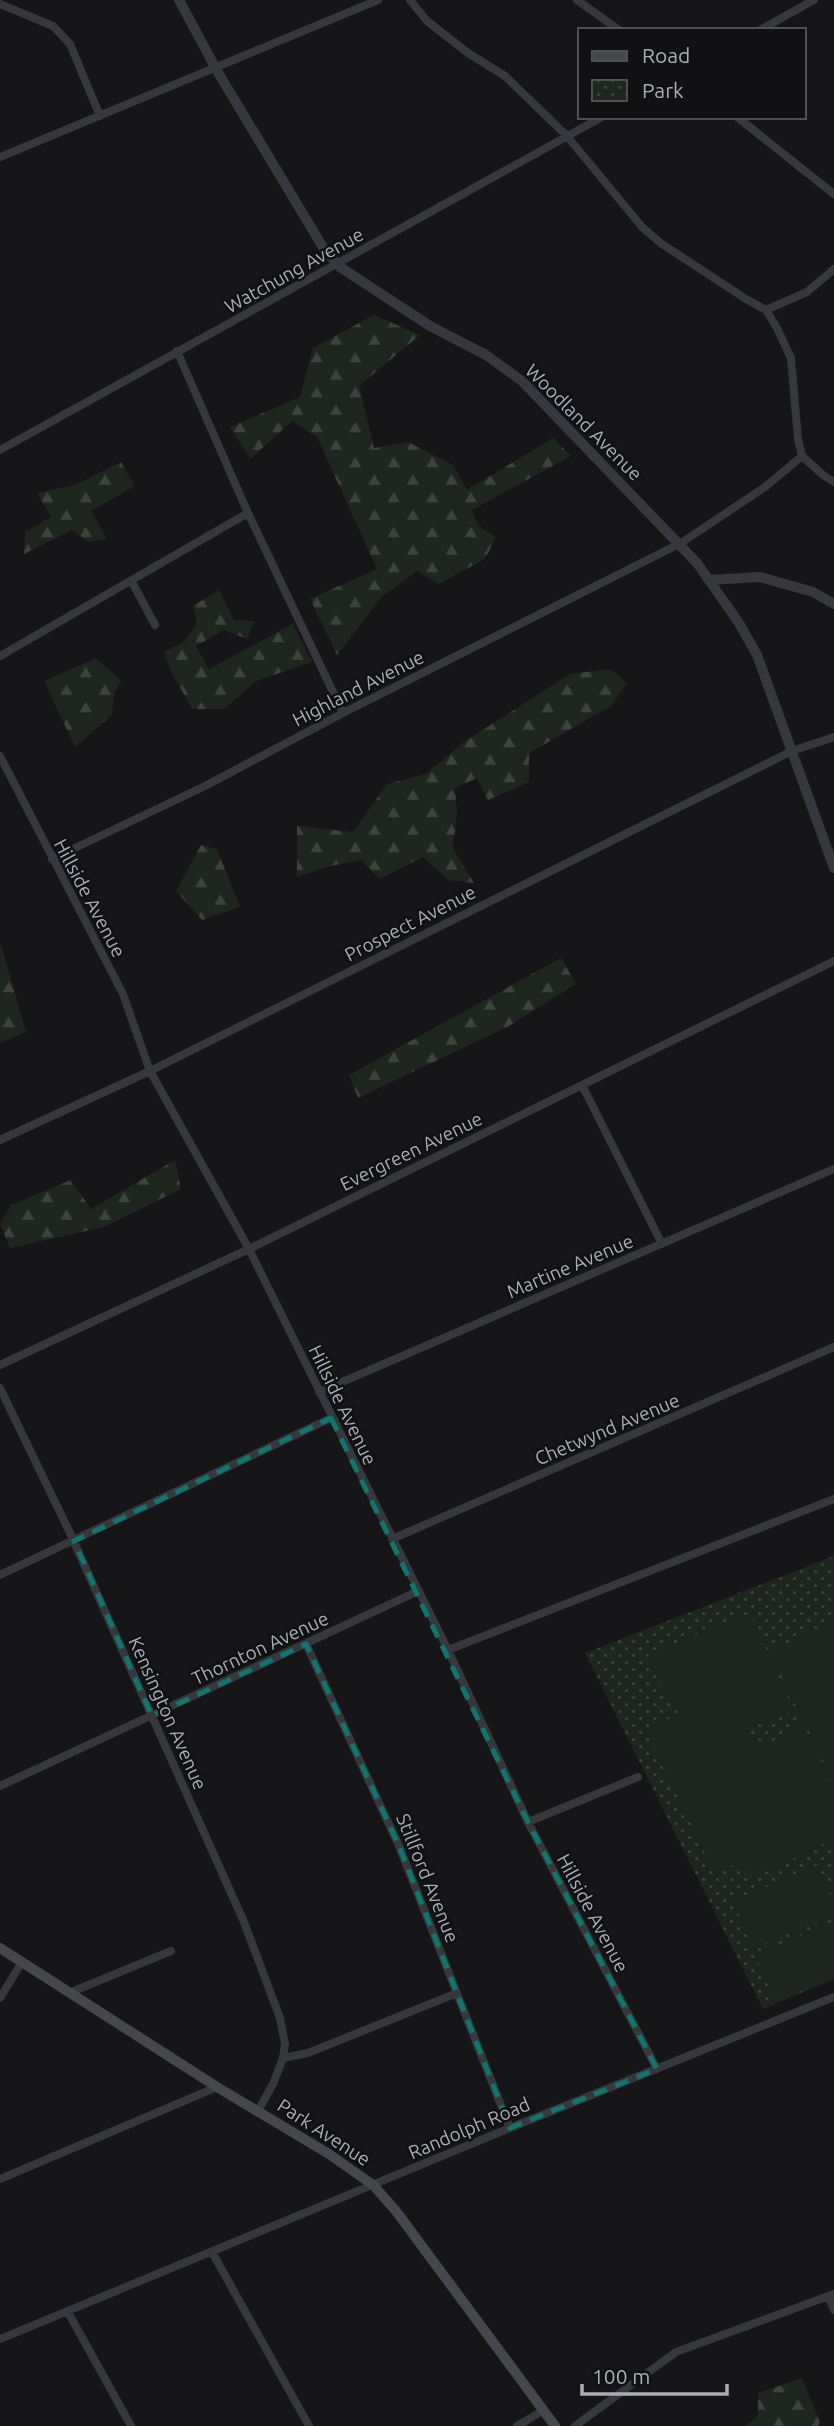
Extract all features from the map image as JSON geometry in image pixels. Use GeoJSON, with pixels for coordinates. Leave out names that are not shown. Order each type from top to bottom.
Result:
{"type":"FeatureCollection","features":[{"type":"Feature","properties":{"kind":"main road","name":"Park Avenue"},"geometry":{"type":"LineString","coordinates":[[0,1948],[217,2087],[329,2154],[373,2185],[397,2211],[555,2426]]}},
{"type":"Feature","properties":{"kind":"street","name":"Woodland Avenue"},"geometry":{"type":"LineString","coordinates":[[179,0],[216,69],[324,249],[338,265],[430,326],[486,355],[522,381],[679,544],[709,580],[739,622],[757,655],[834,868]]}},
{"type":"Feature","properties":{"kind":"street"},"geometry":{"type":"LineString","coordinates":[[0,157],[378,0]]}},
{"type":"Feature","properties":{"kind":"street"},"geometry":{"type":"LineString","coordinates":[[410,0],[427,21],[505,76],[568,136],[643,228],[662,244],[766,310],[778,328],[791,358],[802,456],[822,475],[834,482]]}},
{"type":"Feature","properties":{"kind":"street"},"geometry":{"type":"LineString","coordinates":[[577,0],[616,28]]}},
{"type":"Feature","properties":{"kind":"street"},"geometry":{"type":"LineString","coordinates":[[764,28],[814,0]]}},
{"type":"Feature","properties":{"kind":"street"},"geometry":{"type":"LineString","coordinates":[[0,4],[53,26],[70,44],[100,116]]}},
{"type":"Feature","properties":{"kind":"street","name":"Watchung Avenue"},"geometry":{"type":"LineString","coordinates":[[0,450],[599,119]]}},
{"type":"Feature","properties":{"kind":"street"},"geometry":{"type":"LineString","coordinates":[[740,119],[834,194]]}},
{"type":"Feature","properties":{"kind":"street"},"geometry":{"type":"LineString","coordinates":[[766,310],[807,292],[834,269]]}},
{"type":"Feature","properties":{"kind":"street"},"geometry":{"type":"LineString","coordinates":[[177,351],[248,513],[343,713]]}},
{"type":"Feature","properties":{"kind":"street","name":"Highland Avenue"},"geometry":{"type":"LineString","coordinates":[[51,859],[205,786],[343,713],[679,544],[765,487],[802,456]]}},
{"type":"Feature","properties":{"kind":"street"},"geometry":{"type":"LineString","coordinates":[[0,656],[248,513]]}},
{"type":"Feature","properties":{"kind":"street"},"geometry":{"type":"LineString","coordinates":[[709,580],[760,577],[813,592],[834,604]]}},
{"type":"Feature","properties":{"kind":"street"},"geometry":{"type":"LineString","coordinates":[[132,582],[155,625]]}},
{"type":"Feature","properties":{"kind":"street","name":"Prospect Avenue"},"geometry":{"type":"LineString","coordinates":[[0,1140],[150,1071],[792,751],[834,737]]}},
{"type":"Feature","properties":{"kind":"street","name":"Hillside Avenue"},"geometry":{"type":"LineString","coordinates":[[0,756],[123,994],[150,1071],[249,1249],[448,1650],[528,1822],[657,2069]]}},
{"type":"Feature","properties":{"kind":"street","name":"Evergreen Avenue"},"geometry":{"type":"LineString","coordinates":[[0,1365],[249,1249],[834,961]]}},
{"type":"Feature","properties":{"kind":"street"},"geometry":{"type":"LineString","coordinates":[[582,1085],[662,1244]]}},
{"type":"Feature","properties":{"kind":"street","name":"Martine Avenue"},"geometry":{"type":"LineString","coordinates":[[319,1392],[834,1169]]}},
{"type":"Feature","properties":{"kind":"street","name":"Chetwynd Avenue"},"geometry":{"type":"LineString","coordinates":[[393,1539],[834,1347]]}},
{"type":"Feature","properties":{"kind":"street","name":"Kensington Avenue"},"geometry":{"type":"LineString","coordinates":[[0,1388],[74,1541],[248,1934],[280,2018],[285,2044],[284,2058]]}},
{"type":"Feature","properties":{"kind":"street"},"geometry":{"type":"LineString","coordinates":[[0,1575],[331,1418]]}},
{"type":"Feature","properties":{"kind":"street"},"geometry":{"type":"LineString","coordinates":[[448,1650],[834,1499]]}},
{"type":"Feature","properties":{"kind":"street","name":"Thornton Avenue"},"geometry":{"type":"LineString","coordinates":[[0,1786],[418,1591]]}},
{"type":"Feature","properties":{"kind":"street","name":"Stillford Avenue"},"geometry":{"type":"LineString","coordinates":[[306,1644],[400,1846],[510,2128]]}},
{"type":"Feature","properties":{"kind":"street"},"geometry":{"type":"LineString","coordinates":[[528,1822],[638,1777]]}},
{"type":"Feature","properties":{"kind":"street"},"geometry":{"type":"LineString","coordinates":[[69,1993],[172,1951]]}},
{"type":"Feature","properties":{"kind":"street"},"geometry":{"type":"LineString","coordinates":[[0,1998],[22,1962]]}},
{"type":"Feature","properties":{"kind":"street"},"geometry":{"type":"LineString","coordinates":[[258,2111],[284,2058],[308,2053],[457,1993]]}},
{"type":"Feature","properties":{"kind":"street","name":"Randolph Road"},"geometry":{"type":"LineString","coordinates":[[0,2340],[834,1997]]}},
{"type":"Feature","properties":{"kind":"street"},"geometry":{"type":"LineString","coordinates":[[0,2179],[217,2087]]}},
{"type":"Feature","properties":{"kind":"street"},"geometry":{"type":"LineString","coordinates":[[212,2252],[309,2426]]}},
{"type":"Feature","properties":{"kind":"street"},"geometry":{"type":"LineString","coordinates":[[575,2426],[676,2352],[831,2295],[834,2310]]}},
{"type":"Feature","properties":{"kind":"street"},"geometry":{"type":"LineString","coordinates":[[68,2312],[131,2426]]}},
{"type":"Feature","properties":{"kind":"street"},"geometry":{"type":"LineString","coordinates":[[517,2426],[544,2410]]}},
{"type":"Feature","properties":{"kind":"highlighted area"},"geometry":{"type":"Polygon","coordinates":[[[331,1418],[528,1822],[657,2069],[510,2128],[399,1846],[306,1644],[152,1716],[74,1541],[331,1418]]]}},
{"type":"Feature","properties":{"kind":"green space"},"geometry":{"type":"Polygon","coordinates":[[[374,315],[420,335],[359,386],[374,448],[408,442],[453,465],[467,490],[553,438],[571,456],[472,510],[478,525],[496,537],[485,559],[439,584],[417,571],[382,597],[337,655],[310,599],[377,569],[317,437],[292,421],[250,459],[230,427],[300,397],[313,348],[374,315]]]}},
{"type":"Feature","properties":{"kind":"green space"},"geometry":{"type":"Polygon","coordinates":[[[121,462],[135,486],[91,511],[107,539],[89,542],[72,530],[24,554],[25,532],[51,517],[37,493],[75,485],[121,462]]]}},
{"type":"Feature","properties":{"kind":"green space"},"geometry":{"type":"Polygon","coordinates":[[[219,590],[234,620],[254,621],[247,639],[224,630],[196,646],[209,669],[293,624],[312,662],[256,681],[224,709],[192,709],[164,652],[184,642],[197,624],[193,606],[219,590]]]}},
{"type":"Feature","properties":{"kind":"green space"},"geometry":{"type":"Polygon","coordinates":[[[96,658],[121,681],[114,693],[112,715],[75,747],[44,681],[96,658]]]}},
{"type":"Feature","properties":{"kind":"green space"},"geometry":{"type":"Polygon","coordinates":[[[610,669],[627,683],[611,706],[529,753],[529,782],[488,800],[477,778],[455,788],[457,812],[453,848],[474,883],[448,880],[423,857],[380,879],[361,860],[326,867],[297,877],[297,826],[353,832],[387,784],[426,774],[461,744],[570,674],[610,669]]]}},
{"type":"Feature","properties":{"kind":"green space"},"geometry":{"type":"Polygon","coordinates":[[[201,845],[217,849],[240,907],[202,920],[176,891],[201,845]]]}},
{"type":"Feature","properties":{"kind":"green space"},"geometry":{"type":"Polygon","coordinates":[[[0,942],[26,1032],[0,1043],[0,942]]]}},
{"type":"Feature","properties":{"kind":"green space"},"geometry":{"type":"Polygon","coordinates":[[[561,958],[576,984],[507,1027],[358,1098],[349,1075],[561,958]]]}},
{"type":"Feature","properties":{"kind":"green space"},"geometry":{"type":"Polygon","coordinates":[[[175,1160],[181,1189],[104,1227],[10,1248],[0,1224],[11,1205],[71,1180],[91,1209],[175,1160]]]}},
{"type":"Feature","properties":{"kind":"green space"},"geometry":{"type":"Polygon","coordinates":[[[834,1556],[834,1979],[763,2009],[585,1653],[834,1556]]]}},
{"type":"Feature","properties":{"kind":"green space"},"geometry":{"type":"Polygon","coordinates":[[[737,1617],[754,1620],[793,1710],[761,1724],[747,1726],[758,1750],[802,1723],[834,1788],[834,1839],[751,1879],[742,1861],[715,1874],[646,1730],[681,1713],[668,1698],[647,1656],[737,1617]]]}},
{"type":"Feature","properties":{"kind":"green space"},"geometry":{"type":"Polygon","coordinates":[[[834,1621],[834,1783],[770,1652],[834,1621]]]}},
{"type":"Feature","properties":{"kind":"green space"},"geometry":{"type":"Polygon","coordinates":[[[818,1865],[834,1904],[834,1915],[753,1949],[733,1901],[818,1865]]]}},
{"type":"Feature","properties":{"kind":"green space"},"geometry":{"type":"Polygon","coordinates":[[[834,1922],[834,1978],[775,2002],[755,1954],[834,1922]]]}},
{"type":"Feature","properties":{"kind":"green space"},"geometry":{"type":"Polygon","coordinates":[[[802,2378],[820,2422],[818,2426],[745,2426],[758,2416],[758,2393],[802,2378]]]}}]}
